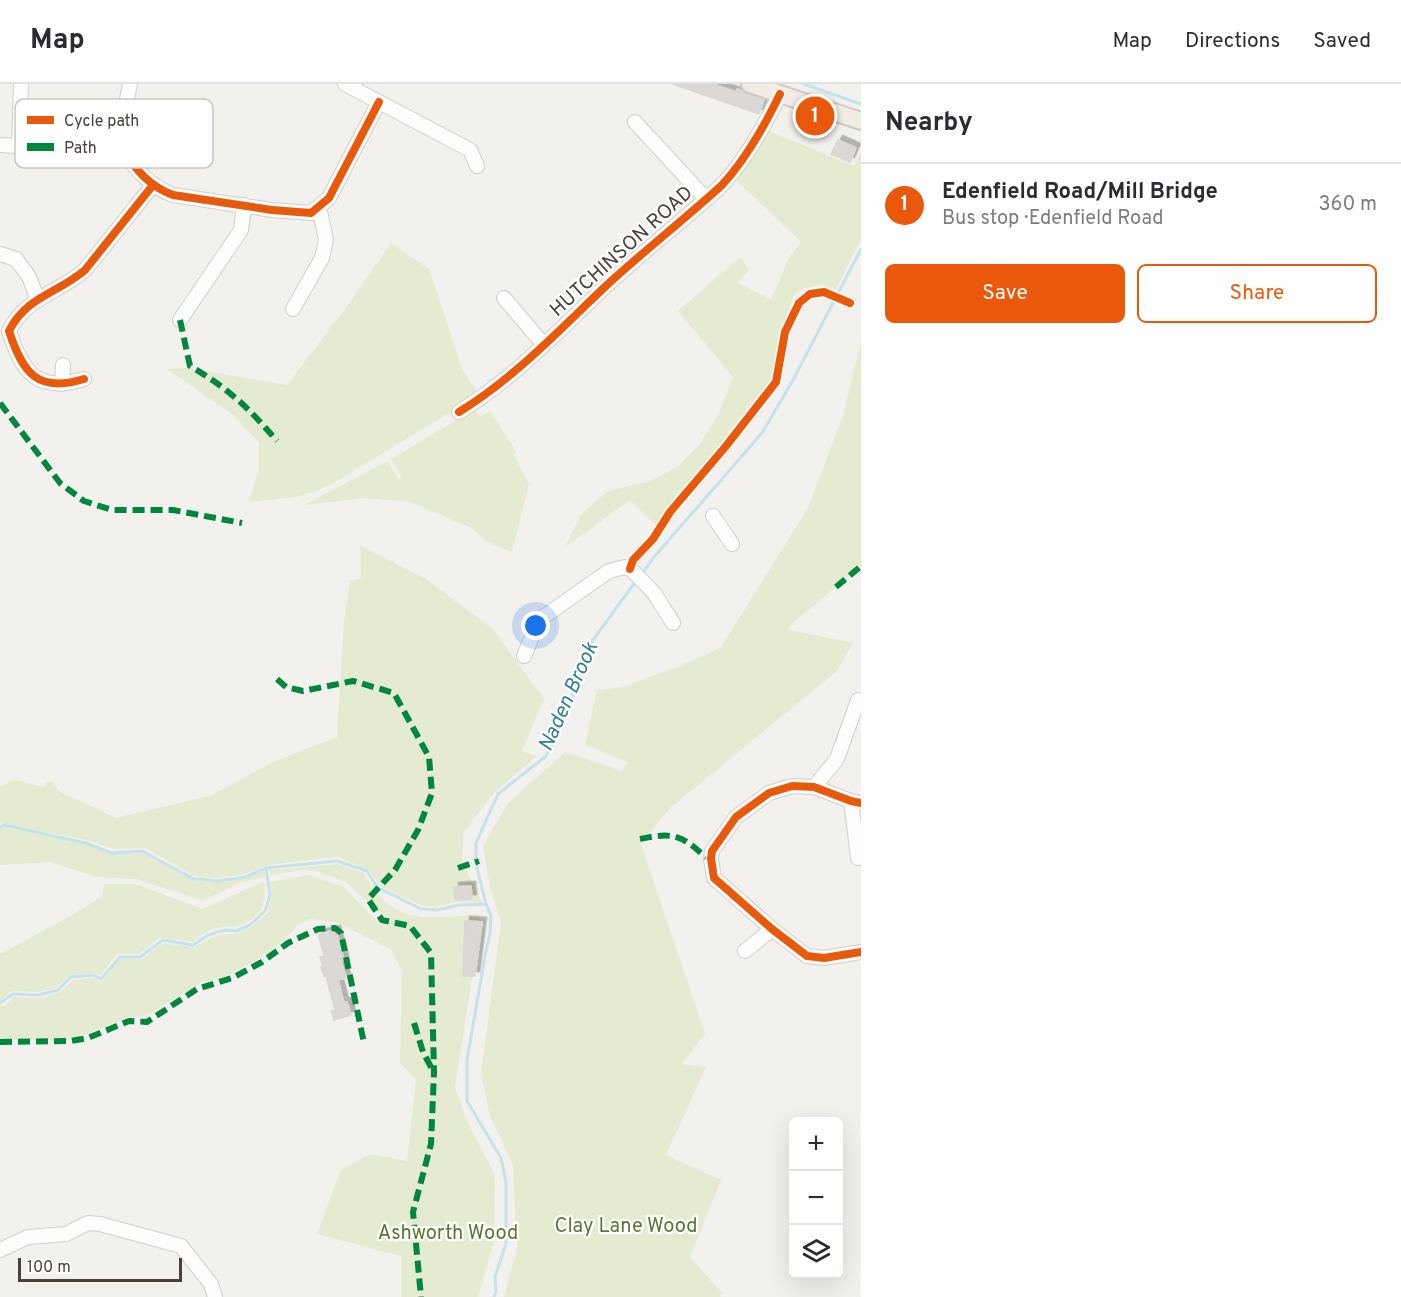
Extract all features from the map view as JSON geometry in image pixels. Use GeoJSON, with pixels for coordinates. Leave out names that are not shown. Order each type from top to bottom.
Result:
{"type":"FeatureCollection","features":[{"type":"Feature","properties":{"kind":"main road"},"geometry":{"type":"LineString","coordinates":[[750,84],[861,121]]}},
{"type":"Feature","properties":{"kind":"street"},"geometry":{"type":"LineString","coordinates":[[21,84],[21,99]]}},
{"type":"Feature","properties":{"kind":"street"},"geometry":{"type":"LineString","coordinates":[[127,99],[130,84]]}},
{"type":"Feature","properties":{"kind":"street"},"geometry":{"type":"LineString","coordinates":[[345,84],[470,150],[477,166]]}},
{"type":"Feature","properties":{"kind":"street","name":"HUTCHINSON ROAD"},"geometry":{"type":"LineString","coordinates":[[459,412],[512,375],[609,283],[731,175],[767,120],[780,94]]}},
{"type":"Feature","properties":{"kind":"street"},"geometry":{"type":"LineString","coordinates":[[136,168],[145,180],[173,195],[311,213],[329,198],[380,102]]}},
{"type":"Feature","properties":{"kind":"street"},"geometry":{"type":"LineString","coordinates":[[635,122],[706,199]]}},
{"type":"Feature","properties":{"kind":"street"},"geometry":{"type":"LineString","coordinates":[[0,145],[15,146]]}},
{"type":"Feature","properties":{"kind":"street"},"geometry":{"type":"LineString","coordinates":[[84,379],[48,385],[32,375],[15,348],[9,331],[17,316],[85,270],[153,185]]}},
{"type":"Feature","properties":{"kind":"street"},"geometry":{"type":"LineString","coordinates":[[181,312],[241,230],[244,205]]}},
{"type":"Feature","properties":{"kind":"street"},"geometry":{"type":"LineString","coordinates":[[293,309],[322,258],[326,239],[319,207]]}},
{"type":"Feature","properties":{"kind":"street"},"geometry":{"type":"LineString","coordinates":[[0,254],[16,259],[29,277],[38,300]]}},
{"type":"Feature","properties":{"kind":"street"},"geometry":{"type":"LineString","coordinates":[[293,279],[306,287]]}},
{"type":"Feature","properties":{"kind":"street"},"geometry":{"type":"LineString","coordinates":[[504,298],[544,345]]}},
{"type":"Feature","properties":{"kind":"street"},"geometry":{"type":"LineString","coordinates":[[62,384],[63,365]]}},
{"type":"Feature","properties":{"kind":"street"},"geometry":{"type":"LineString","coordinates":[[713,516],[732,544]]}},
{"type":"Feature","properties":{"kind":"street"},"geometry":{"type":"LineString","coordinates":[[524,656],[539,620],[609,571],[633,572],[654,593],[673,623]]}},
{"type":"Feature","properties":{"kind":"street"},"geometry":{"type":"LineString","coordinates":[[814,787],[837,759],[858,700]]}},
{"type":"Feature","properties":{"kind":"street"},"geometry":{"type":"LineString","coordinates":[[858,858],[856,802],[814,787],[792,786],[769,793],[736,817],[712,851],[711,858],[714,878],[772,929],[807,956],[814,958],[861,952]]}},
{"type":"Feature","properties":{"kind":"street"},"geometry":{"type":"LineString","coordinates":[[745,951],[772,929]]}},
{"type":"Feature","properties":{"kind":"street"},"geometry":{"type":"LineString","coordinates":[[0,1250],[28,1237],[66,1234],[88,1223],[100,1224],[181,1246],[211,1284],[215,1297]]}},
{"type":"Feature","properties":{"kind":"green space"},"geometry":{"type":"Polygon","coordinates":[[[764,129],[854,166],[861,152],[861,239],[835,291],[823,284],[805,288],[794,295],[782,327],[769,386],[754,401],[721,445],[674,499],[657,526],[630,500],[565,547],[581,515],[608,491],[650,481],[677,467],[699,445],[718,415],[733,377],[678,311],[740,257],[749,270],[738,283],[771,300],[789,258],[801,242],[732,176],[764,129]]]}},
{"type":"Feature","properties":{"kind":"green space"},"geometry":{"type":"Polygon","coordinates":[[[391,243],[429,269],[462,369],[479,395],[342,478],[318,490],[296,497],[249,502],[259,470],[259,443],[236,417],[167,369],[188,368],[287,385],[348,305],[391,243]]]}},
{"type":"Feature","properties":{"kind":"green space","name":"Clay Lane Wood"},"geometry":{"type":"Polygon","coordinates":[[[861,341],[861,566],[786,629],[853,643],[837,671],[669,809],[641,844],[705,1034],[682,1064],[706,1067],[666,1155],[721,1180],[690,1257],[722,1293],[720,1297],[504,1297],[517,1248],[513,1165],[490,1116],[481,1073],[501,923],[490,887],[483,846],[508,803],[565,752],[622,771],[627,762],[585,745],[597,690],[623,687],[690,662],[721,647],[808,508],[843,416],[861,341]]]}},
{"type":"Feature","properties":{"kind":"green space"},"geometry":{"type":"Polygon","coordinates":[[[475,409],[480,417],[490,411],[516,451],[514,455],[529,484],[512,552],[486,541],[472,528],[410,502],[364,498],[304,505],[388,461],[398,479],[402,477],[391,459],[475,409]]]}},
{"type":"Feature","properties":{"kind":"green space"},"geometry":{"type":"Polygon","coordinates":[[[360,545],[426,579],[493,629],[544,699],[522,751],[537,756],[495,792],[464,831],[462,862],[483,903],[457,902],[435,907],[422,906],[380,886],[369,870],[337,857],[267,865],[242,875],[215,878],[194,876],[145,848],[113,849],[91,841],[0,823],[0,787],[14,780],[43,787],[47,782],[53,782],[59,791],[116,818],[212,795],[275,761],[337,737],[344,621],[350,580],[361,579],[360,545]]]}},
{"type":"Feature","properties":{"kind":"green space"},"geometry":{"type":"Polygon","coordinates":[[[5,827],[86,844],[111,854],[142,853],[194,880],[217,882],[246,878],[265,870],[265,877],[242,882],[203,901],[136,879],[97,877],[50,862],[0,865],[0,830],[5,827]]]}},
{"type":"Feature","properties":{"kind":"green space","name":"Ashworth Wood"},"geometry":{"type":"Polygon","coordinates":[[[338,864],[364,873],[386,903],[412,916],[443,917],[479,914],[480,927],[455,1087],[467,1121],[495,1175],[494,1242],[478,1297],[401,1297],[401,1256],[317,1234],[341,1170],[370,1154],[407,1161],[416,1079],[400,1063],[402,971],[391,949],[336,922],[309,919],[298,925],[265,955],[231,974],[201,983],[146,1016],[128,1017],[80,1037],[49,1040],[0,1039],[0,1006],[4,1006],[14,997],[41,998],[60,992],[73,980],[93,978],[102,982],[120,959],[142,959],[163,943],[194,947],[210,938],[237,934],[251,927],[267,913],[272,897],[270,882],[310,875],[344,887],[379,923],[388,925],[390,920],[384,918],[346,882],[310,869],[270,875],[269,870],[338,864]]]}},
{"type":"Feature","properties":{"kind":"green space"},"geometry":{"type":"Polygon","coordinates":[[[264,881],[265,889],[261,910],[246,923],[236,927],[215,929],[193,942],[160,938],[139,954],[117,954],[101,975],[93,973],[69,976],[56,988],[38,992],[12,991],[0,1001],[0,953],[76,913],[102,896],[104,884],[135,884],[203,909],[264,881]]]}},
{"type":"Feature","properties":{"kind":"building"},"geometry":{"type":"Polygon","coordinates":[[[673,84],[713,84],[736,92],[737,89],[764,100],[759,114],[673,84]]]}},
{"type":"Feature","properties":{"kind":"building"},"geometry":{"type":"Polygon","coordinates":[[[838,140],[856,148],[850,162],[831,154],[838,140]]]}},
{"type":"Feature","properties":{"kind":"building"},"geometry":{"type":"Polygon","coordinates":[[[471,886],[472,899],[455,900],[454,887],[471,886]]]}},
{"type":"Feature","properties":{"kind":"building"},"geometry":{"type":"Polygon","coordinates":[[[465,921],[482,922],[475,976],[463,976],[465,921]]]}},
{"type":"Feature","properties":{"kind":"building"},"geometry":{"type":"Polygon","coordinates":[[[336,930],[346,978],[338,980],[344,1003],[347,1002],[351,1015],[334,1020],[331,1011],[335,1010],[326,976],[321,967],[323,967],[320,957],[324,956],[318,934],[336,930]]]}},
{"type":"Feature","properties":{"kind":"waterway","name":"Naden Brook"},"geometry":{"type":"LineString","coordinates":[[804,84],[861,104]]}},
{"type":"Feature","properties":{"kind":"waterway","name":"Naden Brook"},"geometry":{"type":"LineString","coordinates":[[642,574],[654,557],[762,433],[793,380],[861,249]]}},
{"type":"Feature","properties":{"kind":"waterway","name":"Naden Brook"},"geometry":{"type":"LineString","coordinates":[[494,1297],[495,1277],[506,1244],[506,1183],[501,1158],[467,1101],[467,1060],[490,934],[491,916],[476,864],[476,843],[498,794],[546,756],[561,727],[590,644],[636,581]]}},
{"type":"Feature","properties":{"kind":"waterway"},"geometry":{"type":"LineString","coordinates":[[0,828],[4,825],[86,843],[111,853],[142,851],[194,879],[217,881],[245,877],[266,868],[337,861],[367,871],[377,887],[421,909],[437,910],[459,905],[486,904]]}},
{"type":"Feature","properties":{"kind":"waterway"},"geometry":{"type":"LineString","coordinates":[[0,1003],[13,994],[39,995],[58,990],[71,977],[93,975],[101,979],[120,957],[140,957],[163,940],[193,945],[208,935],[225,930],[236,931],[250,925],[265,911],[270,896],[266,868]]}},
{"type":"Feature","properties":{"kind":"marked path"},"geometry":{"type":"LineString","coordinates":[[180,320],[190,366],[237,399],[277,441]]}},
{"type":"Feature","properties":{"kind":"marked path"},"geometry":{"type":"LineString","coordinates":[[0,403],[60,483],[84,501],[112,510],[173,510],[242,523]]}},
{"type":"Feature","properties":{"kind":"marked path"},"geometry":{"type":"LineString","coordinates":[[836,587],[861,566]]}},
{"type":"Feature","properties":{"kind":"marked path"},"geometry":{"type":"LineString","coordinates":[[277,679],[286,687],[303,691],[353,681],[394,693],[429,757],[432,793],[418,830],[395,870],[368,899],[382,920],[410,926],[431,953],[434,1072],[431,1144],[413,1212],[421,1297]]}},
{"type":"Feature","properties":{"kind":"marked path"},"geometry":{"type":"LineString","coordinates":[[640,839],[676,837],[711,859]]}},
{"type":"Feature","properties":{"kind":"marked path"},"geometry":{"type":"LineString","coordinates":[[458,868],[479,861]]}},
{"type":"Feature","properties":{"kind":"marked path"},"geometry":{"type":"LineString","coordinates":[[0,1042],[71,1041],[88,1038],[129,1021],[147,1022],[197,989],[232,978],[262,962],[288,943],[318,929],[335,928],[341,933],[364,1043]]}},
{"type":"Feature","properties":{"kind":"marked path"},"geometry":{"type":"LineString","coordinates":[[414,1023],[423,1052],[432,1069]]}},
{"type":"Feature","properties":{"kind":"cycle path"},"geometry":{"type":"LineString","coordinates":[[459,412],[519,368],[622,271],[722,185],[754,141],[780,94]]}},
{"type":"Feature","properties":{"kind":"cycle path"},"geometry":{"type":"LineString","coordinates":[[137,168],[154,185],[173,195],[272,210],[311,213],[329,198],[379,102]]}},
{"type":"Feature","properties":{"kind":"cycle path"},"geometry":{"type":"LineString","coordinates":[[84,379],[55,383],[34,376],[20,359],[9,331],[25,310],[85,270],[153,185]]}},
{"type":"Feature","properties":{"kind":"cycle path"},"geometry":{"type":"LineString","coordinates":[[630,569],[633,560],[653,539],[670,512],[776,382],[785,332],[799,303],[810,294],[824,292],[850,303]]}},
{"type":"Feature","properties":{"kind":"cycle path"},"geometry":{"type":"LineString","coordinates":[[861,803],[814,787],[792,786],[769,793],[736,817],[712,851],[711,859],[714,878],[772,929],[807,956],[824,958],[861,952]]}},
{"type":"Feature","properties":{"kind":"place","name":"Edenfield Road/Mill Bridge"},"geometry":{"type":"Point","coordinates":[815,116]}}]}
